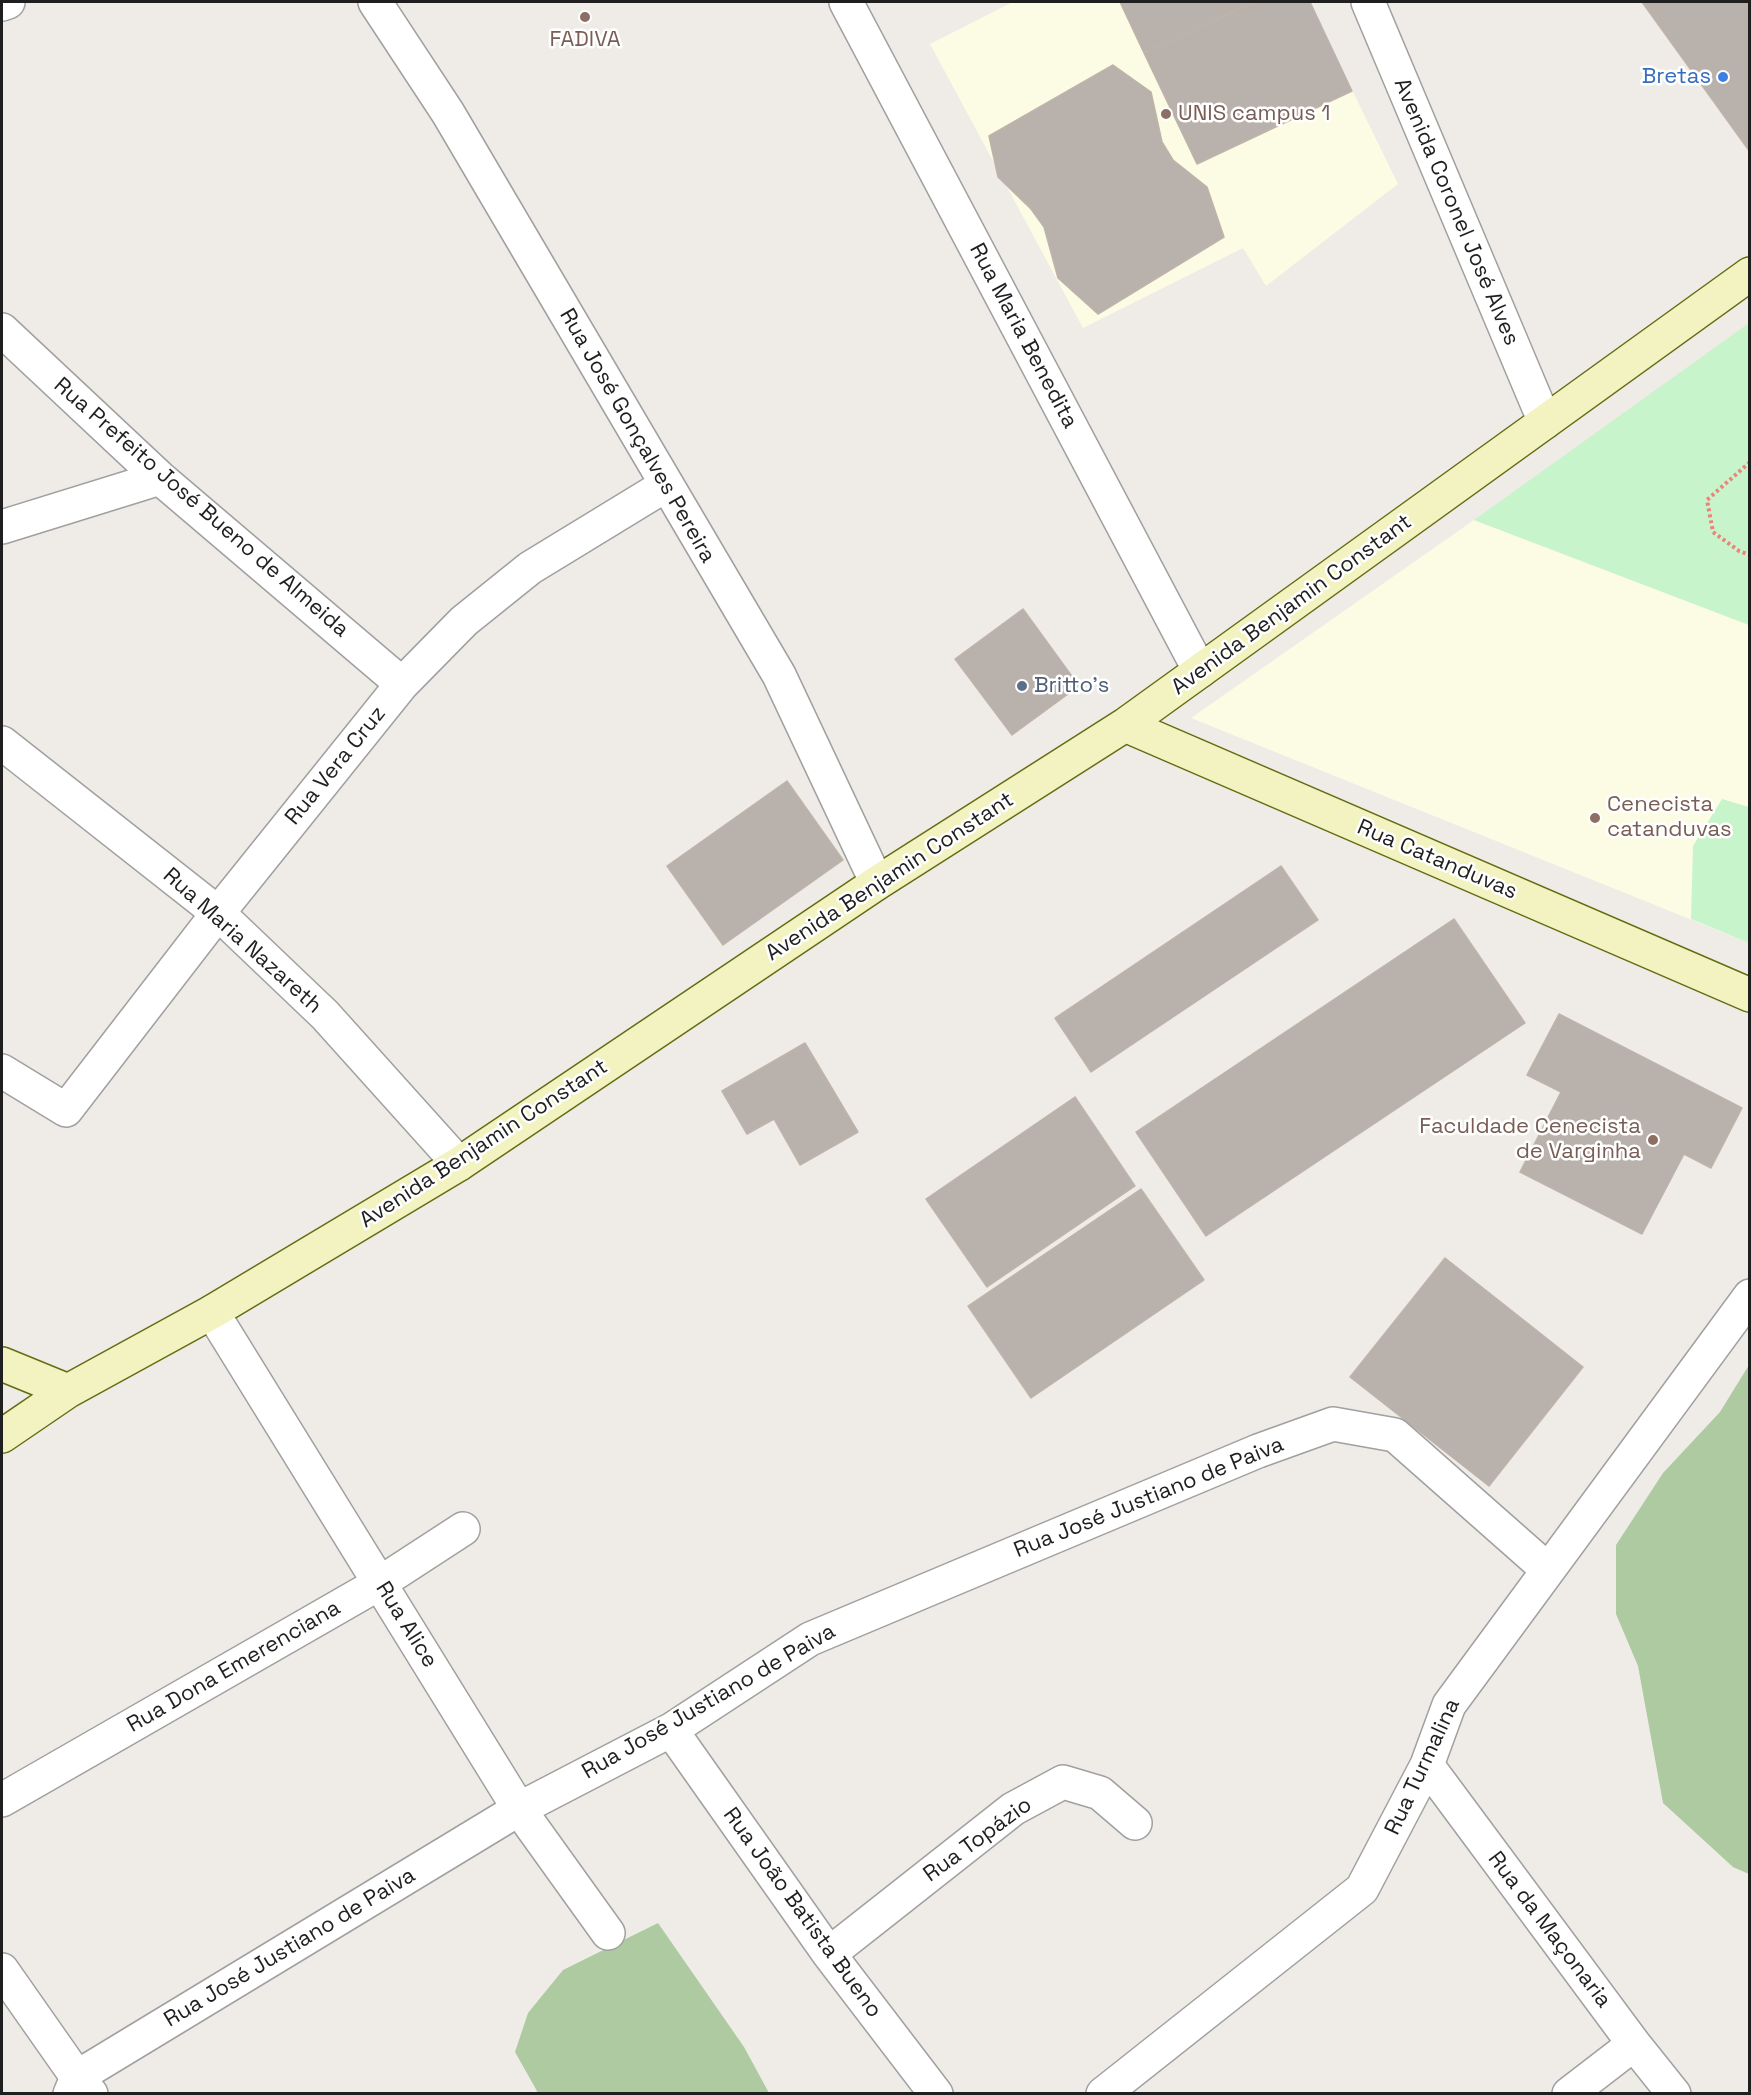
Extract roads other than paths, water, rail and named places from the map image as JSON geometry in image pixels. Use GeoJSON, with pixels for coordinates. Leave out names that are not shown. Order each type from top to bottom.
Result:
{"type":"FeatureCollection","features":[{"type":"Feature","properties":{"kind":"main road","name":"Avenida Benjamin Constant"},"geometry":{"type":"LineString","coordinates":[[2,1436],[68,1391],[212,1312],[459,1164],[877,883],[1125,725],[1749,274]]}},
{"type":"Feature","properties":{"kind":"main road","name":"Rua Catanduvas"},"geometry":{"type":"LineString","coordinates":[[1125,725],[1749,995]]}},
{"type":"Feature","properties":{"kind":"main road"},"geometry":{"type":"LineString","coordinates":[[2,1364],[68,1391]]}},
{"type":"Feature","properties":{"kind":"street"},"geometry":{"type":"LineString","coordinates":[[2,4],[8,2]]}},
{"type":"Feature","properties":{"kind":"street","name":"Rua José Gonçalves Pereira"},"geometry":{"type":"LineString","coordinates":[[375,2],[448,113],[779,675],[877,883]]}},
{"type":"Feature","properties":{"kind":"street","name":"Rua Maria Benedita"},"geometry":{"type":"LineString","coordinates":[[846,2],[1200,671]]}},
{"type":"Feature","properties":{"kind":"street","name":"Avenida Coronel José Alves"},"geometry":{"type":"LineString","coordinates":[[1368,2],[1545,422]]}},
{"type":"Feature","properties":{"kind":"street","name":"Rua Prefeito José Bueno de Almeida"},"geometry":{"type":"LineString","coordinates":[[2,330],[160,478],[402,684]]}},
{"type":"Feature","properties":{"kind":"street"},"geometry":{"type":"LineString","coordinates":[[2,527],[160,478]]}},
{"type":"Feature","properties":{"kind":"street","name":"Rua Vera Cruz"},"geometry":{"type":"LineString","coordinates":[[2,1071],[66,1110],[218,913],[402,684],[464,621],[530,568],[666,484]]}},
{"type":"Feature","properties":{"kind":"street","name":"Rua Maria Nazareth"},"geometry":{"type":"LineString","coordinates":[[2,743],[218,913],[325,1015],[459,1164]]}},
{"type":"Feature","properties":{"kind":"street","name":"Rua Turmalina"},"geometry":{"type":"LineString","coordinates":[[1103,2094],[1362,1890],[1427,1765],[1449,1705],[1749,1296]]}},
{"type":"Feature","properties":{"kind":"street","name":"Rua Alice"},"geometry":{"type":"LineString","coordinates":[[212,1312],[519,1809],[608,1933]]}},
{"type":"Feature","properties":{"kind":"street","name":"Rua José Justiano de Paiva"},"geometry":{"type":"LineString","coordinates":[[79,2088],[519,1809],[671,1730],[810,1639],[1257,1451],[1333,1424],[1395,1435],[1548,1570]]}},
{"type":"Feature","properties":{"kind":"street","name":"Rua Dona Emerenciana"},"geometry":{"type":"LineString","coordinates":[[2,1800],[380,1583],[463,1529]]}},
{"type":"Feature","properties":{"kind":"street","name":"Rua João Batista Bueno"},"geometry":{"type":"LineString","coordinates":[[671,1730],[829,1954],[936,2094]]}},
{"type":"Feature","properties":{"kind":"street","name":"Rua da Maçonaria"},"geometry":{"type":"LineString","coordinates":[[1427,1765],[1634,2044],[1674,2094]]}},
{"type":"Feature","properties":{"kind":"street","name":"Rua Topázio"},"geometry":{"type":"LineString","coordinates":[[829,1954],[1012,1809],[1063,1782],[1100,1793],[1135,1823]]}},
{"type":"Feature","properties":{"kind":"street"},"geometry":{"type":"LineString","coordinates":[[2,1970],[79,2088]]}},
{"type":"Feature","properties":{"kind":"street"},"geometry":{"type":"LineString","coordinates":[[1569,2094],[1634,2044]]}},
{"type":"Feature","properties":{"kind":"place","name":"FADIVA"},"geometry":{"type":"Point","coordinates":[585,17]}},
{"type":"Feature","properties":{"kind":"place","name":"Bretas"},"geometry":{"type":"Point","coordinates":[1723,77]}},
{"type":"Feature","properties":{"kind":"place","name":"UNIS campus 1"},"geometry":{"type":"Point","coordinates":[1166,114]}},
{"type":"Feature","properties":{"kind":"place","name":"Britto's"},"geometry":{"type":"Point","coordinates":[1022,686]}},
{"type":"Feature","properties":{"kind":"place","name":"Cenecista catanduvas"},"geometry":{"type":"Point","coordinates":[1595,818]}},
{"type":"Feature","properties":{"kind":"place","name":"Faculdade Cenecista de Varginha"},"geometry":{"type":"Point","coordinates":[1653,1140]}}]}
